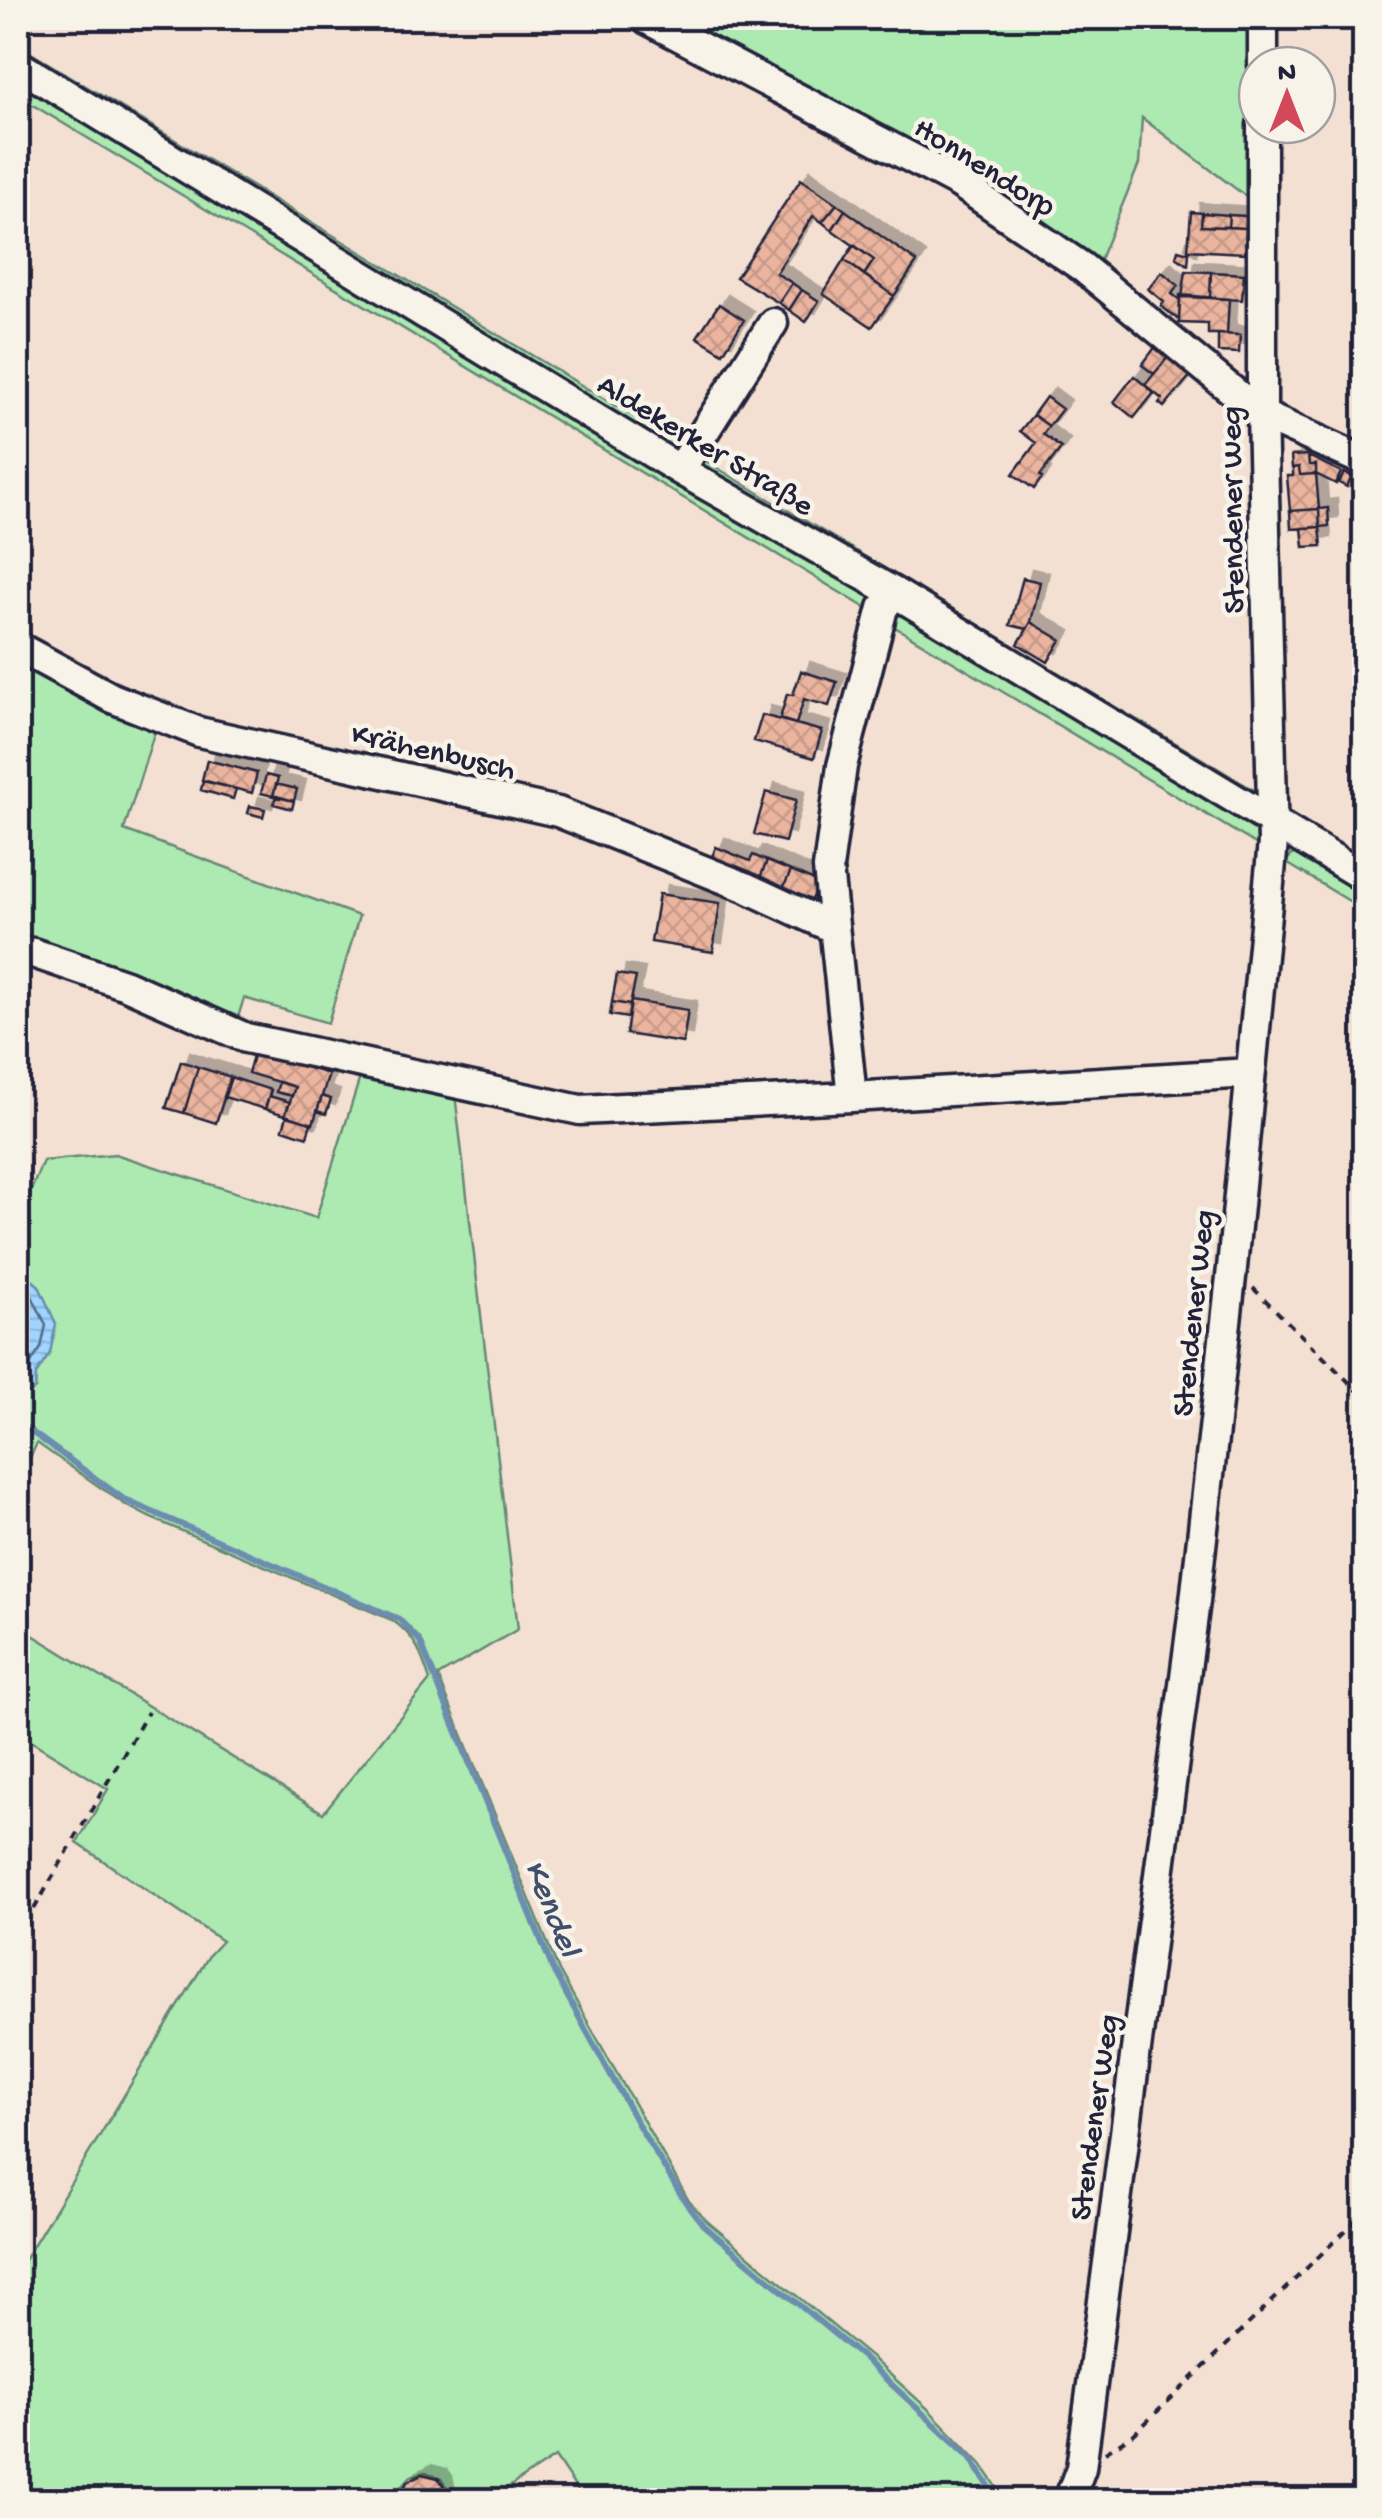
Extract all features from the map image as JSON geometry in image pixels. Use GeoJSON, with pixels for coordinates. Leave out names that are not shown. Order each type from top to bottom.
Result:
{"type":"FeatureCollection","features":[{"type":"Feature","properties":{"kind":"street","name":"Honnendorp"},"geometry":{"type":"LineString","coordinates":[[645,18],[959,183],[1082,267],[1262,415],[1364,460]]}},
{"type":"Feature","properties":{"kind":"street"},"geometry":{"type":"LineString","coordinates":[[1262,18],[1262,45]]}},
{"type":"Feature","properties":{"kind":"street","name":"Aldekerker Straße"},"geometry":{"type":"LineString","coordinates":[[18,64],[680,470],[895,593],[1364,877]]}},
{"type":"Feature","properties":{"kind":"street","name":"Stendener Weg"},"geometry":{"type":"LineString","coordinates":[[1069,2500],[1080,2468],[1195,1600],[1232,1268],[1274,822],[1262,415],[1262,145]]}},
{"type":"Feature","properties":{"kind":"street"},"geometry":{"type":"LineString","coordinates":[[680,470],[774,323]]}},
{"type":"Feature","properties":{"kind":"street"},"geometry":{"type":"LineString","coordinates":[[852,1097],[828,868],[842,766],[884,608],[895,593]]}},
{"type":"Feature","properties":{"kind":"street","name":"Krähenbusch"},"geometry":{"type":"LineString","coordinates":[[18,647],[112,698],[200,732],[558,812],[745,887],[833,928]]}},
{"type":"Feature","properties":{"kind":"street"},"geometry":{"type":"LineString","coordinates":[[18,950],[126,985],[246,1038],[580,1110],[1250,1073]]}},
{"type":"Feature","properties":{"kind":"path"},"geometry":{"type":"LineString","coordinates":[[1232,1268],[1364,1396]]}},
{"type":"Feature","properties":{"kind":"path"},"geometry":{"type":"LineString","coordinates":[[18,1938],[148,1712]]}},
{"type":"Feature","properties":{"kind":"path"},"geometry":{"type":"LineString","coordinates":[[1080,2468],[1133,2435],[1364,2214]]}},
{"type":"Feature","properties":{"kind":"green space"},"geometry":{"type":"Polygon","coordinates":[[[666,18],[1254,18],[1254,45],[1237,45],[1237,145],[1253,145],[1252,201],[1142,118],[1139,164],[1097,267],[666,18]]]}},
{"type":"Feature","properties":{"kind":"green space"},"geometry":{"type":"Polygon","coordinates":[[[18,45],[682,446],[676,452],[18,55],[18,45]]]}},
{"type":"Feature","properties":{"kind":"green space"},"geometry":{"type":"Polygon","coordinates":[[[18,79],[877,595],[874,613],[18,96],[18,79]]]}},
{"type":"Feature","properties":{"kind":"green space"},"geometry":{"type":"Polygon","coordinates":[[[694,454],[1259,793],[1255,798],[692,462],[694,454]]]}},
{"type":"Feature","properties":{"kind":"green space"},"geometry":{"type":"Polygon","coordinates":[[[900,609],[1246,817],[1259,831],[1259,846],[885,621],[900,609]]]}},
{"type":"Feature","properties":{"kind":"green space"},"geometry":{"type":"Polygon","coordinates":[[[18,656],[157,724],[124,830],[359,916],[328,1023],[244,998],[235,1027],[18,943],[18,656]]]}},
{"type":"Feature","properties":{"kind":"green space"},"geometry":{"type":"Polygon","coordinates":[[[1298,849],[1364,888],[1364,910],[1285,862],[1298,849]]]}},
{"type":"Feature","properties":{"kind":"green space"},"geometry":{"type":"Polygon","coordinates":[[[362,1071],[455,1094],[518,1629],[438,1676],[559,1971],[689,2201],[708,2222],[927,2408],[981,2464],[1006,2500],[584,2500],[555,2457],[489,2500],[455,2500],[441,2479],[426,2472],[411,2476],[401,2487],[402,2500],[18,2497],[18,2270],[210,1954],[222,1941],[77,1843],[108,1789],[18,1733],[18,1626],[323,1813],[430,1680],[412,1640],[392,1620],[149,1517],[37,1443],[18,1483],[18,1394],[35,1389],[36,1374],[50,1353],[39,1286],[18,1268],[18,1211],[22,1212],[43,1161],[115,1154],[316,1218],[362,1071]]]}},
{"type":"Feature","properties":{"kind":"water"},"geometry":{"type":"Polygon","coordinates":[[[18,1268],[39,1286],[56,1324],[50,1353],[36,1374],[35,1389],[27,1394],[18,1394],[18,1268]]]}},
{"type":"Feature","properties":{"kind":"building"},"geometry":{"type":"Polygon","coordinates":[[[801,179],[837,204],[822,222],[813,216],[776,273],[792,283],[779,303],[736,277],[801,179]]]}},
{"type":"Feature","properties":{"kind":"building"},"geometry":{"type":"Polygon","coordinates":[[[837,204],[845,210],[832,230],[822,222],[837,204]]]}},
{"type":"Feature","properties":{"kind":"building"},"geometry":{"type":"Polygon","coordinates":[[[845,210],[917,262],[894,296],[864,275],[874,260],[832,230],[845,210]]]}},
{"type":"Feature","properties":{"kind":"building"},"geometry":{"type":"Polygon","coordinates":[[[1191,212],[1202,213],[1201,226],[1246,228],[1245,253],[1188,250],[1191,212]]]}},
{"type":"Feature","properties":{"kind":"building"},"geometry":{"type":"Polygon","coordinates":[[[1202,213],[1229,215],[1228,227],[1201,226],[1202,213]]]}},
{"type":"Feature","properties":{"kind":"building"},"geometry":{"type":"Polygon","coordinates":[[[1229,215],[1246,216],[1246,228],[1228,227],[1229,215]]]}},
{"type":"Feature","properties":{"kind":"building"},"geometry":{"type":"Polygon","coordinates":[[[854,245],[874,260],[864,275],[844,260],[854,245]]]}},
{"type":"Feature","properties":{"kind":"building"},"geometry":{"type":"Polygon","coordinates":[[[1178,250],[1189,253],[1188,265],[1176,257],[1178,250]]]}},
{"type":"Feature","properties":{"kind":"building"},"geometry":{"type":"Polygon","coordinates":[[[844,260],[894,296],[872,327],[823,294],[844,260]]]}},
{"type":"Feature","properties":{"kind":"building"},"geometry":{"type":"Polygon","coordinates":[[[1186,271],[1211,272],[1210,298],[1182,297],[1186,271]]]}},
{"type":"Feature","properties":{"kind":"building"},"geometry":{"type":"Polygon","coordinates":[[[1162,272],[1178,285],[1172,294],[1180,300],[1179,320],[1148,289],[1162,272]]]}},
{"type":"Feature","properties":{"kind":"building"},"geometry":{"type":"Polygon","coordinates":[[[1211,272],[1244,274],[1242,300],[1210,298],[1211,272]]]}},
{"type":"Feature","properties":{"kind":"building"},"geometry":{"type":"Polygon","coordinates":[[[792,283],[802,290],[789,310],[779,303],[792,283]]]}},
{"type":"Feature","properties":{"kind":"building"},"geometry":{"type":"Polygon","coordinates":[[[802,290],[819,301],[806,322],[789,310],[802,290]]]}},
{"type":"Feature","properties":{"kind":"building"},"geometry":{"type":"Polygon","coordinates":[[[1180,295],[1229,299],[1227,334],[1208,334],[1208,324],[1179,323],[1180,295]]]}},
{"type":"Feature","properties":{"kind":"building"},"geometry":{"type":"Polygon","coordinates":[[[719,304],[744,320],[723,353],[697,337],[719,304]]]}},
{"type":"Feature","properties":{"kind":"building"},"geometry":{"type":"Polygon","coordinates":[[[1218,334],[1240,335],[1239,353],[1218,352],[1218,334]]]}},
{"type":"Feature","properties":{"kind":"building"},"geometry":{"type":"Polygon","coordinates":[[[1156,346],[1168,357],[1154,374],[1142,365],[1156,346]]]}},
{"type":"Feature","properties":{"kind":"building"},"geometry":{"type":"Polygon","coordinates":[[[1168,357],[1191,375],[1164,407],[1159,403],[1162,399],[1145,385],[1168,357]]]}},
{"type":"Feature","properties":{"kind":"building"},"geometry":{"type":"Polygon","coordinates":[[[1134,376],[1154,393],[1134,418],[1114,402],[1134,376]]]}},
{"type":"Feature","properties":{"kind":"building"},"geometry":{"type":"Polygon","coordinates":[[[1046,397],[1062,409],[1049,426],[1033,415],[1046,397]]]}},
{"type":"Feature","properties":{"kind":"building"},"geometry":{"type":"Polygon","coordinates":[[[1033,415],[1049,426],[1043,434],[1061,448],[1034,489],[1013,474],[1036,443],[1020,431],[1033,415]]]}},
{"type":"Feature","properties":{"kind":"building"},"geometry":{"type":"Polygon","coordinates":[[[1308,455],[1309,465],[1316,465],[1316,474],[1300,475],[1299,467],[1292,468],[1291,456],[1308,455]]]}},
{"type":"Feature","properties":{"kind":"building"},"geometry":{"type":"Polygon","coordinates":[[[1308,456],[1341,472],[1336,484],[1316,474],[1316,465],[1309,465],[1308,456]]]}},
{"type":"Feature","properties":{"kind":"building"},"geometry":{"type":"Polygon","coordinates":[[[1299,467],[1300,475],[1316,474],[1319,509],[1290,511],[1287,476],[1293,476],[1293,468],[1299,467]]]}},
{"type":"Feature","properties":{"kind":"building"},"geometry":{"type":"Polygon","coordinates":[[[1344,473],[1352,476],[1347,487],[1339,483],[1344,473]]]}},
{"type":"Feature","properties":{"kind":"building"},"geometry":{"type":"Polygon","coordinates":[[[1328,508],[1329,526],[1320,527],[1319,509],[1328,508]]]}},
{"type":"Feature","properties":{"kind":"building"},"geometry":{"type":"Polygon","coordinates":[[[1319,509],[1320,527],[1291,529],[1290,511],[1319,509]]]}},
{"type":"Feature","properties":{"kind":"building"},"geometry":{"type":"Polygon","coordinates":[[[1320,527],[1322,546],[1304,547],[1302,528],[1320,527]]]}},
{"type":"Feature","properties":{"kind":"building"},"geometry":{"type":"Polygon","coordinates":[[[1023,578],[1040,582],[1027,629],[1010,625],[1023,578]]]}},
{"type":"Feature","properties":{"kind":"building"},"geometry":{"type":"Polygon","coordinates":[[[1031,622],[1061,640],[1048,662],[1018,644],[1031,622]]]}},
{"type":"Feature","properties":{"kind":"building"},"geometry":{"type":"Polygon","coordinates":[[[801,671],[837,682],[829,706],[804,699],[796,724],[780,719],[787,694],[793,695],[801,671]]]}},
{"type":"Feature","properties":{"kind":"building"},"geometry":{"type":"Polygon","coordinates":[[[762,715],[822,731],[814,758],[754,741],[762,715]]]}},
{"type":"Feature","properties":{"kind":"building"},"geometry":{"type":"Polygon","coordinates":[[[207,760],[257,773],[252,793],[202,780],[207,760]]]}},
{"type":"Feature","properties":{"kind":"building"},"geometry":{"type":"Polygon","coordinates":[[[266,775],[278,778],[273,796],[261,793],[266,775]]]}},
{"type":"Feature","properties":{"kind":"building"},"geometry":{"type":"Polygon","coordinates":[[[203,781],[236,789],[233,799],[201,790],[203,781]]]}},
{"type":"Feature","properties":{"kind":"building"},"geometry":{"type":"Polygon","coordinates":[[[276,784],[297,789],[294,801],[273,796],[276,784]]]}},
{"type":"Feature","properties":{"kind":"building"},"geometry":{"type":"Polygon","coordinates":[[[766,792],[796,800],[785,842],[754,834],[766,792]]]}},
{"type":"Feature","properties":{"kind":"building"},"geometry":{"type":"Polygon","coordinates":[[[276,796],[294,801],[292,809],[274,804],[276,796]]]}},
{"type":"Feature","properties":{"kind":"building"},"geometry":{"type":"Polygon","coordinates":[[[250,806],[265,809],[263,817],[248,813],[250,806]]]}},
{"type":"Feature","properties":{"kind":"building"},"geometry":{"type":"Polygon","coordinates":[[[716,847],[750,861],[753,855],[767,861],[757,885],[709,864],[716,847]]]}},
{"type":"Feature","properties":{"kind":"building"},"geometry":{"type":"Polygon","coordinates":[[[767,861],[791,871],[780,895],[757,885],[767,861]]]}},
{"type":"Feature","properties":{"kind":"building"},"geometry":{"type":"Polygon","coordinates":[[[791,871],[819,883],[809,907],[780,895],[791,871]]]}},
{"type":"Feature","properties":{"kind":"building"},"geometry":{"type":"Polygon","coordinates":[[[659,894],[720,903],[713,952],[651,942],[659,894]]]}},
{"type":"Feature","properties":{"kind":"building"},"geometry":{"type":"Polygon","coordinates":[[[617,974],[636,977],[630,1005],[612,1002],[617,974]]]}},
{"type":"Feature","properties":{"kind":"building"},"geometry":{"type":"Polygon","coordinates":[[[631,1001],[688,1010],[683,1043],[626,1034],[631,1001]]]}},
{"type":"Feature","properties":{"kind":"building"},"geometry":{"type":"Polygon","coordinates":[[[612,1002],[630,1005],[628,1018],[610,1015],[612,1002]]]}},
{"type":"Feature","properties":{"kind":"building"},"geometry":{"type":"Polygon","coordinates":[[[254,1052],[329,1074],[313,1124],[285,1115],[295,1087],[248,1073],[254,1052]]]}},
{"type":"Feature","properties":{"kind":"building"},"geometry":{"type":"Polygon","coordinates":[[[181,1061],[198,1067],[184,1113],[166,1108],[181,1061]]]}},
{"type":"Feature","properties":{"kind":"building"},"geometry":{"type":"Polygon","coordinates":[[[198,1067],[231,1077],[216,1123],[184,1113],[198,1067]]]}},
{"type":"Feature","properties":{"kind":"building"},"geometry":{"type":"Polygon","coordinates":[[[230,1077],[271,1090],[265,1109],[224,1097],[230,1077]]]}},
{"type":"Feature","properties":{"kind":"building"},"geometry":{"type":"Polygon","coordinates":[[[279,1082],[295,1087],[292,1096],[276,1092],[279,1082]]]}},
{"type":"Feature","properties":{"kind":"building"},"geometry":{"type":"Polygon","coordinates":[[[269,1096],[290,1102],[285,1115],[265,1109],[269,1096]]]}},
{"type":"Feature","properties":{"kind":"building"},"geometry":{"type":"Polygon","coordinates":[[[322,1096],[331,1099],[326,1114],[317,1111],[322,1096]]]}},
{"type":"Feature","properties":{"kind":"building"},"geometry":{"type":"Polygon","coordinates":[[[287,1116],[311,1123],[307,1137],[283,1129],[287,1116]]]}},
{"type":"Feature","properties":{"kind":"building"},"geometry":{"type":"Polygon","coordinates":[[[422,2474],[438,2478],[446,2500],[403,2500],[407,2482],[422,2474]]]}},
{"type":"Feature","properties":{"kind":"waterway","name":"Kendel"},"geometry":{"type":"LineString","coordinates":[[18,1422],[125,1500],[399,1619],[420,1641],[554,1972],[686,2203],[703,2225],[863,2358],[970,2457],[998,2500]]}}]}
